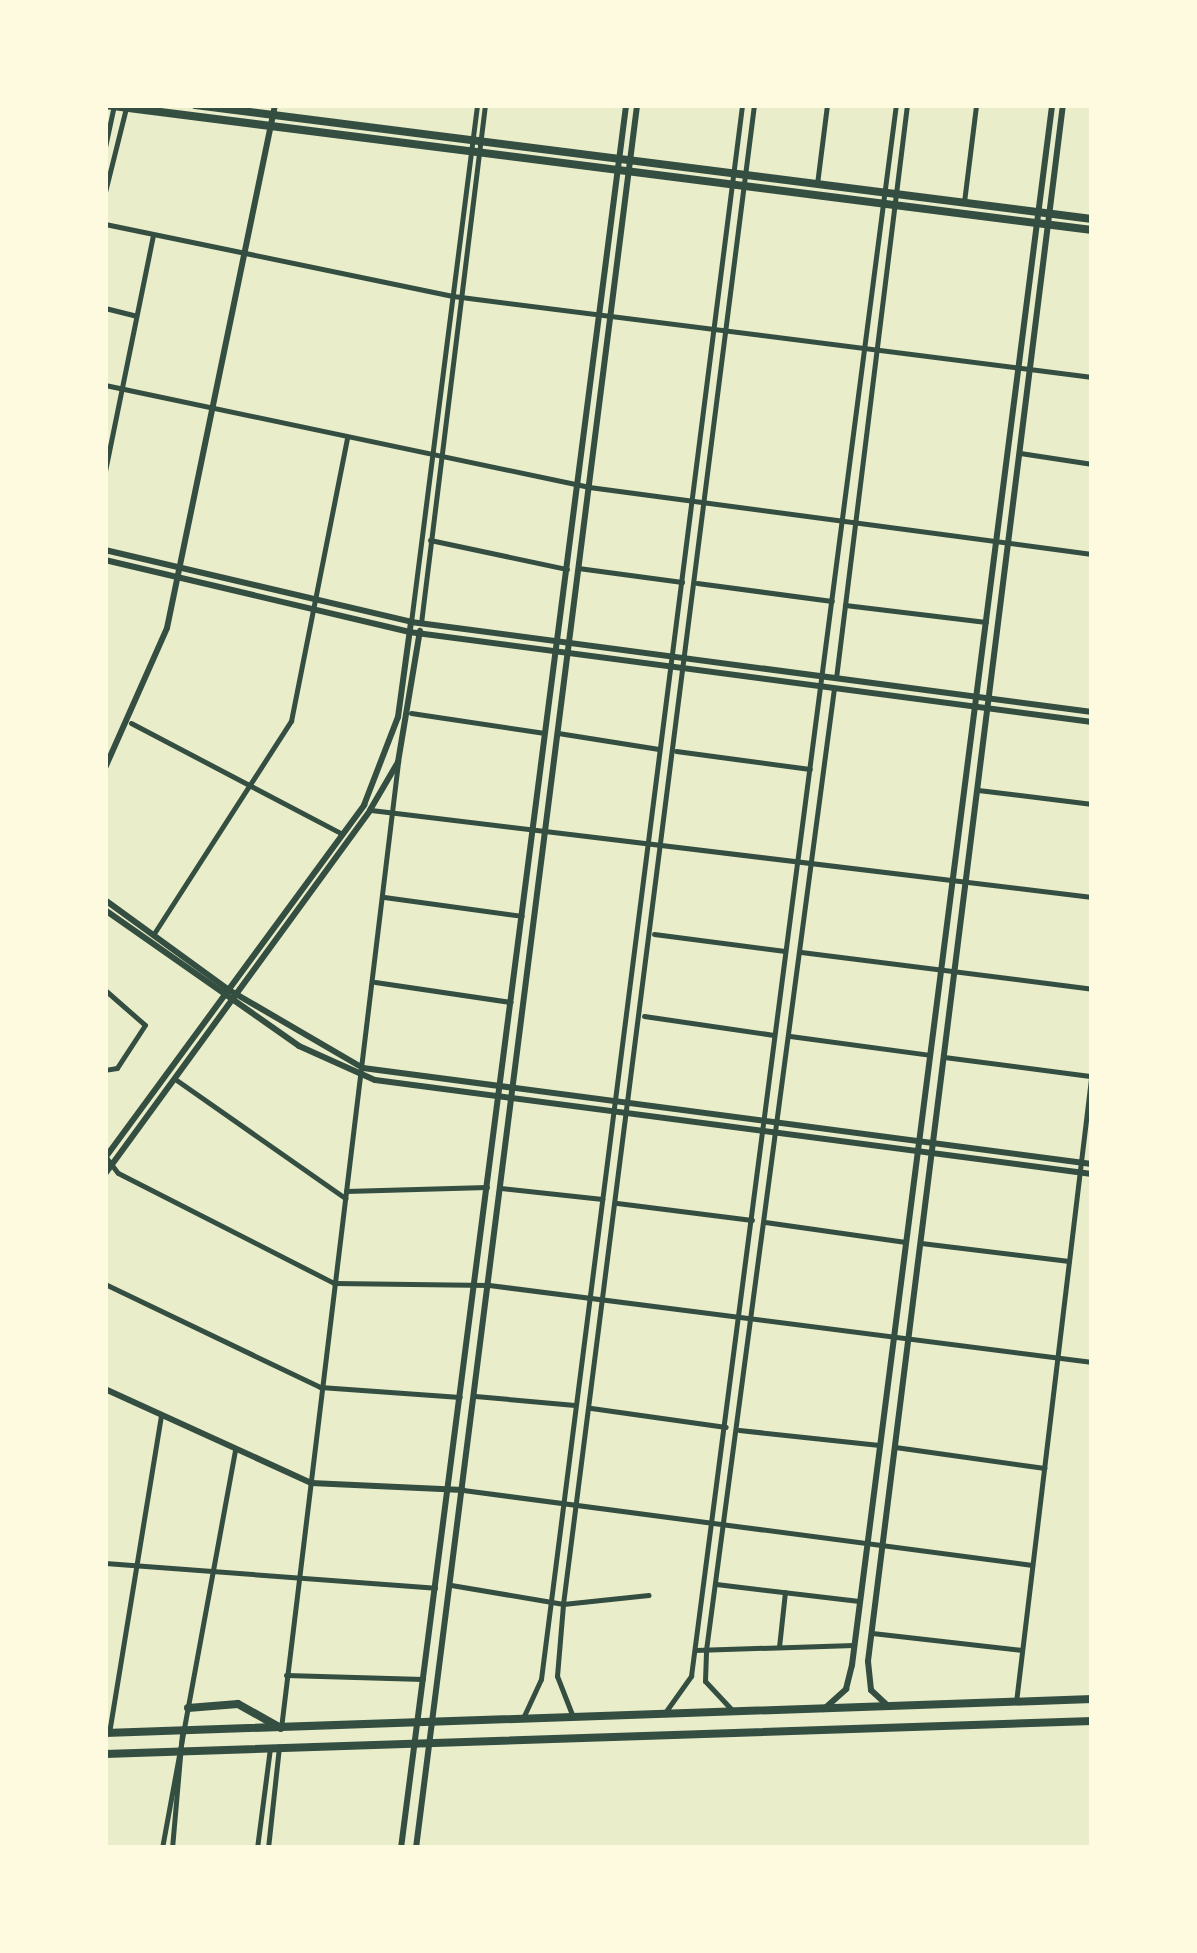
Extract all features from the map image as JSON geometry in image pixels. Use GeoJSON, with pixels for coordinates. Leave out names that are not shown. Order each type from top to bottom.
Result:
{"type":"FeatureCollection","features":[{"type":"Feature","properties":{"kind":"main road"},"geometry":{"type":"LineString","coordinates":[[195,105],[274,110],[476,140],[1092,218]]}},
{"type":"Feature","properties":{"kind":"main road"},"geometry":{"type":"LineString","coordinates":[[625,159],[626,105]]}},
{"type":"Feature","properties":{"kind":"main road"},"geometry":{"type":"LineString","coordinates":[[401,1848],[600,313],[637,105]]}},
{"type":"Feature","properties":{"kind":"main road"},"geometry":{"type":"LineString","coordinates":[[824,1708],[846,1689],[854,1645],[1052,105]]}},
{"type":"Feature","properties":{"kind":"main road"},"geometry":{"type":"LineString","coordinates":[[890,1706],[868,1680],[872,1632],[1063,105]]}},
{"type":"Feature","properties":{"kind":"main road"},"geometry":{"type":"LineString","coordinates":[[111,106],[1092,230]]}},
{"type":"Feature","properties":{"kind":"main road"},"geometry":{"type":"LineString","coordinates":[[105,768],[131,723],[179,569],[274,110]]}},
{"type":"Feature","properties":{"kind":"main road"},"geometry":{"type":"LineString","coordinates":[[416,1848],[589,488],[623,171]]}},
{"type":"Feature","properties":{"kind":"main road"},"geometry":{"type":"LineString","coordinates":[[105,550],[410,622],[1092,712]]}},
{"type":"Feature","properties":{"kind":"main road"},"geometry":{"type":"LineString","coordinates":[[105,560],[176,580],[409,632],[1092,722]]}},
{"type":"Feature","properties":{"kind":"main road"},"geometry":{"type":"LineString","coordinates":[[105,1174],[234,998],[345,836],[387,758],[410,622]]}},
{"type":"Feature","properties":{"kind":"main road"},"geometry":{"type":"LineString","coordinates":[[105,1157],[345,836],[370,810],[398,762],[410,713],[421,623]]}},
{"type":"Feature","properties":{"kind":"main road"},"geometry":{"type":"LineString","coordinates":[[105,900],[226,993],[363,1072],[1082,1168],[1092,1174]]}},
{"type":"Feature","properties":{"kind":"main road"},"geometry":{"type":"LineString","coordinates":[[105,910],[151,938]]}},
{"type":"Feature","properties":{"kind":"main road"},"geometry":{"type":"LineString","coordinates":[[1082,1168],[1092,1164]]}},
{"type":"Feature","properties":{"kind":"main road"},"geometry":{"type":"LineString","coordinates":[[105,1389],[312,1483],[463,1490]]}},
{"type":"Feature","properties":{"kind":"main road"},"geometry":{"type":"LineString","coordinates":[[107,1733],[1092,1699]]}},
{"type":"Feature","properties":{"kind":"main road"},"geometry":{"type":"LineString","coordinates":[[1048,1700],[1050,1723]]}},
{"type":"Feature","properties":{"kind":"main road"},"geometry":{"type":"LineString","coordinates":[[188,1708],[238,1704],[281,1728]]}},
{"type":"Feature","properties":{"kind":"main road"},"geometry":{"type":"LineString","coordinates":[[947,1704],[948,1726]]}},
{"type":"Feature","properties":{"kind":"main road"},"geometry":{"type":"LineString","coordinates":[[500,1719],[500,1741]]}},
{"type":"Feature","properties":{"kind":"main road"},"geometry":{"type":"LineString","coordinates":[[105,1755],[1092,1722]]}},
{"type":"Feature","properties":{"kind":"main road"},"geometry":{"type":"LineString","coordinates":[[362,1744],[363,1725]]}},
{"type":"Feature","properties":{"kind":"street"},"geometry":{"type":"LineString","coordinates":[[476,105],[476,140]]}},
{"type":"Feature","properties":{"kind":"street"},"geometry":{"type":"LineString","coordinates":[[410,622],[436,454],[474,152],[485,105]]}},
{"type":"Feature","properties":{"kind":"street"},"geometry":{"type":"LineString","coordinates":[[523,1718],[541,1680],[548,1598],[716,329],[742,105]]}},
{"type":"Feature","properties":{"kind":"street"},"geometry":{"type":"LineString","coordinates":[[572,1717],[557,1676],[563,1604],[644,1016],[754,105]]}},
{"type":"Feature","properties":{"kind":"street"},"geometry":{"type":"LineString","coordinates":[[817,184],[827,105]]}},
{"type":"Feature","properties":{"kind":"street"},"geometry":{"type":"LineString","coordinates":[[664,1714],[683,1695],[695,1650],[896,105]]}},
{"type":"Feature","properties":{"kind":"street"},"geometry":{"type":"LineString","coordinates":[[733,1711],[705,1681],[706,1650],[740,1430],[907,105]]}},
{"type":"Feature","properties":{"kind":"street"},"geometry":{"type":"LineString","coordinates":[[964,202],[976,105]]}},
{"type":"Feature","properties":{"kind":"street"},"geometry":{"type":"LineString","coordinates":[[105,147],[111,106]]}},
{"type":"Feature","properties":{"kind":"street"},"geometry":{"type":"LineString","coordinates":[[105,192],[126,106]]}},
{"type":"Feature","properties":{"kind":"street"},"geometry":{"type":"LineString","coordinates":[[105,224],[457,296],[1092,376]]}},
{"type":"Feature","properties":{"kind":"street"},"geometry":{"type":"LineString","coordinates":[[105,471],[153,234]]}},
{"type":"Feature","properties":{"kind":"street"},"geometry":{"type":"LineString","coordinates":[[105,308],[136,316]]}},
{"type":"Feature","properties":{"kind":"street"},"geometry":{"type":"LineString","coordinates":[[105,385],[589,488],[1092,554]]}},
{"type":"Feature","properties":{"kind":"street"},"geometry":{"type":"LineString","coordinates":[[151,938],[254,788],[290,721],[318,600],[348,438]]}},
{"type":"Feature","properties":{"kind":"street"},"geometry":{"type":"LineString","coordinates":[[421,623],[436,454]]}},
{"type":"Feature","properties":{"kind":"street"},"geometry":{"type":"LineString","coordinates":[[1020,454],[1092,464]]}},
{"type":"Feature","properties":{"kind":"street"},"geometry":{"type":"LineString","coordinates":[[430,540],[567,569]]}},
{"type":"Feature","properties":{"kind":"street"},"geometry":{"type":"LineString","coordinates":[[578,568],[682,582]]}},
{"type":"Feature","properties":{"kind":"street"},"geometry":{"type":"LineString","coordinates":[[697,584],[832,601]]}},
{"type":"Feature","properties":{"kind":"street"},"geometry":{"type":"LineString","coordinates":[[846,605],[986,622]]}},
{"type":"Feature","properties":{"kind":"street"},"geometry":{"type":"LineString","coordinates":[[410,713],[545,733]]}},
{"type":"Feature","properties":{"kind":"street"},"geometry":{"type":"LineString","coordinates":[[131,723],[345,836]]}},
{"type":"Feature","properties":{"kind":"street"},"geometry":{"type":"LineString","coordinates":[[558,733],[660,749]]}},
{"type":"Feature","properties":{"kind":"street"},"geometry":{"type":"LineString","coordinates":[[676,751],[810,769]]}},
{"type":"Feature","properties":{"kind":"street"},"geometry":{"type":"LineString","coordinates":[[281,1728],[320,1388],[396,809],[398,762]]}},
{"type":"Feature","properties":{"kind":"street"},"geometry":{"type":"LineString","coordinates":[[978,790],[1092,804]]}},
{"type":"Feature","properties":{"kind":"street"},"geometry":{"type":"LineString","coordinates":[[370,810],[396,809],[546,826],[1092,897]]}},
{"type":"Feature","properties":{"kind":"street"},"geometry":{"type":"LineString","coordinates":[[384,897],[522,916]]}},
{"type":"Feature","properties":{"kind":"street"},"geometry":{"type":"LineString","coordinates":[[654,934],[786,951]]}},
{"type":"Feature","properties":{"kind":"street"},"geometry":{"type":"LineString","coordinates":[[801,952],[1092,989]]}},
{"type":"Feature","properties":{"kind":"street"},"geometry":{"type":"LineString","coordinates":[[374,982],[511,1002]]}},
{"type":"Feature","properties":{"kind":"street"},"geometry":{"type":"LineString","coordinates":[[105,990],[145,1025],[117,1068],[105,1070]]}},
{"type":"Feature","properties":{"kind":"street"},"geometry":{"type":"LineString","coordinates":[[644,1016],[775,1035]]}},
{"type":"Feature","properties":{"kind":"street"},"geometry":{"type":"LineString","coordinates":[[790,1036],[930,1054]]}},
{"type":"Feature","properties":{"kind":"street"},"geometry":{"type":"LineString","coordinates":[[944,1057],[1092,1073],[1016,1702]]}},
{"type":"Feature","properties":{"kind":"street"},"geometry":{"type":"LineString","coordinates":[[175,1078],[346,1195],[487,1188]]}},
{"type":"Feature","properties":{"kind":"street"},"geometry":{"type":"LineString","coordinates":[[105,1157],[111,1166],[334,1283],[488,1285],[1092,1362]]}},
{"type":"Feature","properties":{"kind":"street"},"geometry":{"type":"LineString","coordinates":[[501,1188],[602,1200]]}},
{"type":"Feature","properties":{"kind":"street"},"geometry":{"type":"LineString","coordinates":[[617,1203],[752,1220]]}},
{"type":"Feature","properties":{"kind":"street"},"geometry":{"type":"LineString","coordinates":[[764,1222],[906,1242]]}},
{"type":"Feature","properties":{"kind":"street"},"geometry":{"type":"LineString","coordinates":[[920,1244],[1068,1260]]}},
{"type":"Feature","properties":{"kind":"street"},"geometry":{"type":"LineString","coordinates":[[105,1284],[320,1388],[460,1397]]}},
{"type":"Feature","properties":{"kind":"street"},"geometry":{"type":"LineString","coordinates":[[475,1396],[575,1405]]}},
{"type":"Feature","properties":{"kind":"street"},"geometry":{"type":"LineString","coordinates":[[590,1408],[726,1427]]}},
{"type":"Feature","properties":{"kind":"street"},"geometry":{"type":"LineString","coordinates":[[107,1733],[161,1416]]}},
{"type":"Feature","properties":{"kind":"street"},"geometry":{"type":"LineString","coordinates":[[740,1430],[880,1446]]}},
{"type":"Feature","properties":{"kind":"street"},"geometry":{"type":"LineString","coordinates":[[895,1447],[1045,1468]]}},
{"type":"Feature","properties":{"kind":"street"},"geometry":{"type":"LineString","coordinates":[[162,1848],[174,1751],[188,1708],[235,1450]]}},
{"type":"Feature","properties":{"kind":"street"},"geometry":{"type":"LineString","coordinates":[[463,1490],[868,1538],[1032,1565]]}},
{"type":"Feature","properties":{"kind":"street"},"geometry":{"type":"LineString","coordinates":[[105,1563],[297,1584],[435,1588]]}},
{"type":"Feature","properties":{"kind":"street"},"geometry":{"type":"LineString","coordinates":[[716,1584],[860,1600]]}},
{"type":"Feature","properties":{"kind":"street"},"geometry":{"type":"LineString","coordinates":[[451,1586],[548,1598],[563,1604],[649,1595]]}},
{"type":"Feature","properties":{"kind":"street"},"geometry":{"type":"LineString","coordinates":[[779,1648],[785,1592]]}},
{"type":"Feature","properties":{"kind":"street"},"geometry":{"type":"LineString","coordinates":[[872,1632],[1022,1650]]}},
{"type":"Feature","properties":{"kind":"street"},"geometry":{"type":"LineString","coordinates":[[695,1650],[854,1645]]}},
{"type":"Feature","properties":{"kind":"street"},"geometry":{"type":"LineString","coordinates":[[286,1676],[423,1679]]}},
{"type":"Feature","properties":{"kind":"street"},"geometry":{"type":"LineString","coordinates":[[172,1848],[187,1750],[182,1732]]}},
{"type":"Feature","properties":{"kind":"street"},"geometry":{"type":"LineString","coordinates":[[257,1848],[275,1747]]}},
{"type":"Feature","properties":{"kind":"street"},"geometry":{"type":"LineString","coordinates":[[268,1848],[275,1747]]}}]}
